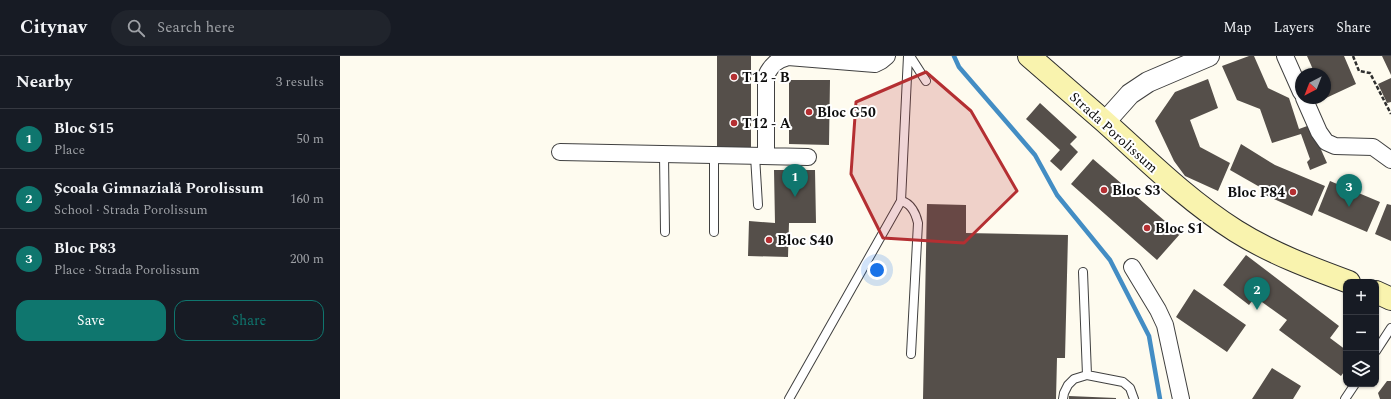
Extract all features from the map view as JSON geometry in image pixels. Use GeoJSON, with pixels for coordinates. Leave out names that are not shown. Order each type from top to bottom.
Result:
{"type":"FeatureCollection","features":[{"type":"Feature","properties":{"kind":"main road","name":"Strada Porolissum"},"geometry":{"type":"LineString","coordinates":[[1029,56],[1165,177],[1190,198],[1236,231],[1274,251],[1343,280]]}},
{"type":"Feature","properties":{"kind":"main road"},"geometry":{"type":"LineString","coordinates":[[1379,293],[1391,299]]}},
{"type":"Feature","properties":{"kind":"street"},"geometry":{"type":"LineString","coordinates":[[760,156],[766,76],[772,65],[777,61],[788,58],[875,64],[887,56]]}},
{"type":"Feature","properties":{"kind":"street"},"geometry":{"type":"LineString","coordinates":[[1104,122],[1130,94],[1148,82],[1209,56]]}},
{"type":"Feature","properties":{"kind":"street"},"geometry":{"type":"LineString","coordinates":[[1285,56],[1295,78]]}},
{"type":"Feature","properties":{"kind":"street"},"geometry":{"type":"LineString","coordinates":[[1307,104],[1319,132],[1326,142],[1334,146],[1373,147],[1391,160]]}},
{"type":"Feature","properties":{"kind":"street"},"geometry":{"type":"LineString","coordinates":[[560,152],[808,157]]}},
{"type":"Feature","properties":{"kind":"street"},"geometry":{"type":"LineString","coordinates":[[1132,267],[1158,310],[1165,325],[1181,399]]}},
{"type":"Feature","properties":{"kind":"lane"},"geometry":{"type":"LineString","coordinates":[[909,56],[926,81]]}},
{"type":"Feature","properties":{"kind":"lane"},"geometry":{"type":"LineString","coordinates":[[789,399],[901,202],[909,56]]}},
{"type":"Feature","properties":{"kind":"lane"},"geometry":{"type":"LineString","coordinates":[[664,155],[664,232]]}},
{"type":"Feature","properties":{"kind":"lane"},"geometry":{"type":"LineString","coordinates":[[714,156],[714,232]]}},
{"type":"Feature","properties":{"kind":"lane"},"geometry":{"type":"LineString","coordinates":[[758,205],[760,156]]}},
{"type":"Feature","properties":{"kind":"lane"},"geometry":{"type":"LineString","coordinates":[[901,202],[905,202],[913,210],[918,223],[910,354]]}},
{"type":"Feature","properties":{"kind":"lane"},"geometry":{"type":"LineString","coordinates":[[1083,272],[1087,375]]}},
{"type":"Feature","properties":{"kind":"lane"},"geometry":{"type":"LineString","coordinates":[[1379,346],[1391,328]]}},
{"type":"Feature","properties":{"kind":"lane"},"geometry":{"type":"LineString","coordinates":[[1063,399],[1068,385],[1074,379],[1087,375],[1123,382],[1130,388],[1134,399]]}},
{"type":"Feature","properties":{"kind":"lane"},"geometry":{"type":"LineString","coordinates":[[1345,399],[1353,387]]}},
{"type":"Feature","properties":{"kind":"path"},"geometry":{"type":"LineString","coordinates":[[1353,56],[1359,71],[1370,73],[1391,114]]}},
{"type":"Feature","properties":{"kind":"highlighted area"},"geometry":{"type":"Polygon","coordinates":[[[926,72],[971,111],[1017,191],[964,243],[883,238],[851,174],[856,102],[926,72]]]}},
{"type":"Feature","properties":{"kind":"building"},"geometry":{"type":"Polygon","coordinates":[[[717,56],[751,56],[751,148],[717,147],[717,56]]]}},
{"type":"Feature","properties":{"kind":"building"},"geometry":{"type":"Polygon","coordinates":[[[1249,56],[1254,56],[1268,88],[1289,98],[1299,129],[1310,125],[1327,163],[1310,170],[1307,162],[1310,159],[1301,134],[1272,143],[1260,109],[1237,100],[1222,66],[1249,56]]]}},
{"type":"Feature","properties":{"kind":"building"},"geometry":{"type":"Polygon","coordinates":[[[1307,56],[1344,56],[1356,84],[1331,96],[1331,68],[1312,68],[1307,56]]]}},
{"type":"Feature","properties":{"kind":"building"},"geometry":{"type":"Polygon","coordinates":[[[1382,56],[1391,56],[1391,75],[1382,56]]]}},
{"type":"Feature","properties":{"kind":"building"},"geometry":{"type":"Polygon","coordinates":[[[1391,78],[1391,102],[1387,103],[1378,84],[1391,78]]]}},
{"type":"Feature","properties":{"kind":"building"},"geometry":{"type":"Polygon","coordinates":[[[1208,79],[1218,108],[1190,120],[1200,147],[1230,163],[1218,191],[1185,176],[1174,161],[1155,121],[1175,92],[1208,79]]]}},
{"type":"Feature","properties":{"kind":"building","name":"Bloc G50"},"geometry":{"type":"Polygon","coordinates":[[[789,80],[830,80],[829,145],[789,144],[789,80]]]}},
{"type":"Feature","properties":{"kind":"building"},"geometry":{"type":"Polygon","coordinates":[[[1040,103],[1077,137],[1070,144],[1078,152],[1061,171],[1050,161],[1060,150],[1026,119],[1040,103]]]}},
{"type":"Feature","properties":{"kind":"building","name":"Bloc P84"},"geometry":{"type":"Polygon","coordinates":[[[1241,144],[1275,165],[1325,186],[1312,216],[1263,194],[1265,190],[1230,170],[1241,144]]]}},
{"type":"Feature","properties":{"kind":"building"},"geometry":{"type":"Polygon","coordinates":[[[1093,159],[1180,234],[1157,260],[1071,184],[1093,159]]]}},
{"type":"Feature","properties":{"kind":"building"},"geometry":{"type":"Polygon","coordinates":[[[774,170],[815,170],[816,223],[789,223],[788,257],[748,256],[749,221],[775,223],[774,170]]]}},
{"type":"Feature","properties":{"kind":"building"},"geometry":{"type":"Polygon","coordinates":[[[1330,181],[1380,202],[1367,232],[1318,211],[1330,181]]]}},
{"type":"Feature","properties":{"kind":"building"},"geometry":{"type":"Polygon","coordinates":[[[927,204],[966,205],[966,233],[1068,235],[1065,358],[1057,358],[1056,399],[923,399],[927,204]]]}},
{"type":"Feature","properties":{"kind":"building"},"geometry":{"type":"Polygon","coordinates":[[[1387,204],[1391,205],[1391,241],[1375,234],[1387,204]]]}},
{"type":"Feature","properties":{"kind":"building"},"geometry":{"type":"Polygon","coordinates":[[[1246,255],[1339,326],[1330,338],[1343,348],[1343,373],[1341,376],[1279,330],[1287,320],[1255,297],[1249,305],[1223,285],[1246,255]]]}},
{"type":"Feature","properties":{"kind":"building"},"geometry":{"type":"Polygon","coordinates":[[[1194,289],[1246,325],[1227,352],[1176,317],[1194,289]]]}},
{"type":"Feature","properties":{"kind":"building"},"geometry":{"type":"Polygon","coordinates":[[[1272,368],[1301,386],[1293,399],[1252,399],[1272,368]]]}},
{"type":"Feature","properties":{"kind":"building"},"geometry":{"type":"Polygon","coordinates":[[[1387,381],[1391,381],[1391,399],[1380,399],[1378,393],[1387,381]]]}},
{"type":"Feature","properties":{"kind":"building"},"geometry":{"type":"Polygon","coordinates":[[[1069,396],[1116,398],[1116,399],[1069,399],[1069,396]]]}},
{"type":"Feature","properties":{"kind":"waterway"},"geometry":{"type":"LineString","coordinates":[[954,56],[959,67],[1035,155],[1057,195],[1110,260],[1149,336],[1160,399]]}},
{"type":"Feature","properties":{"kind":"place","name":"T12 - B"},"geometry":{"type":"Point","coordinates":[734,77]}},
{"type":"Feature","properties":{"kind":"place","name":"Bloc G50"},"geometry":{"type":"Point","coordinates":[809,112]}},
{"type":"Feature","properties":{"kind":"place","name":"T12 - A"},"geometry":{"type":"Point","coordinates":[734,123]}},
{"type":"Feature","properties":{"kind":"place","name":"Bloc S3"},"geometry":{"type":"Point","coordinates":[1104,190]}},
{"type":"Feature","properties":{"kind":"place","name":"Bloc P84"},"geometry":{"type":"Point","coordinates":[1293,192]}},
{"type":"Feature","properties":{"kind":"place","name":"Bloc S15"},"geometry":{"type":"Point","coordinates":[795,197]}},
{"type":"Feature","properties":{"kind":"place","name":"Bloc P83"},"geometry":{"type":"Point","coordinates":[1349,207]}},
{"type":"Feature","properties":{"kind":"place","name":"Bloc S1"},"geometry":{"type":"Point","coordinates":[1147,228]}},
{"type":"Feature","properties":{"kind":"place","name":"Bloc S40"},"geometry":{"type":"Point","coordinates":[769,240]}},
{"type":"Feature","properties":{"kind":"place","name":"Școala Gimnazială Porolissum"},"geometry":{"type":"Point","coordinates":[1257,310]}}]}
